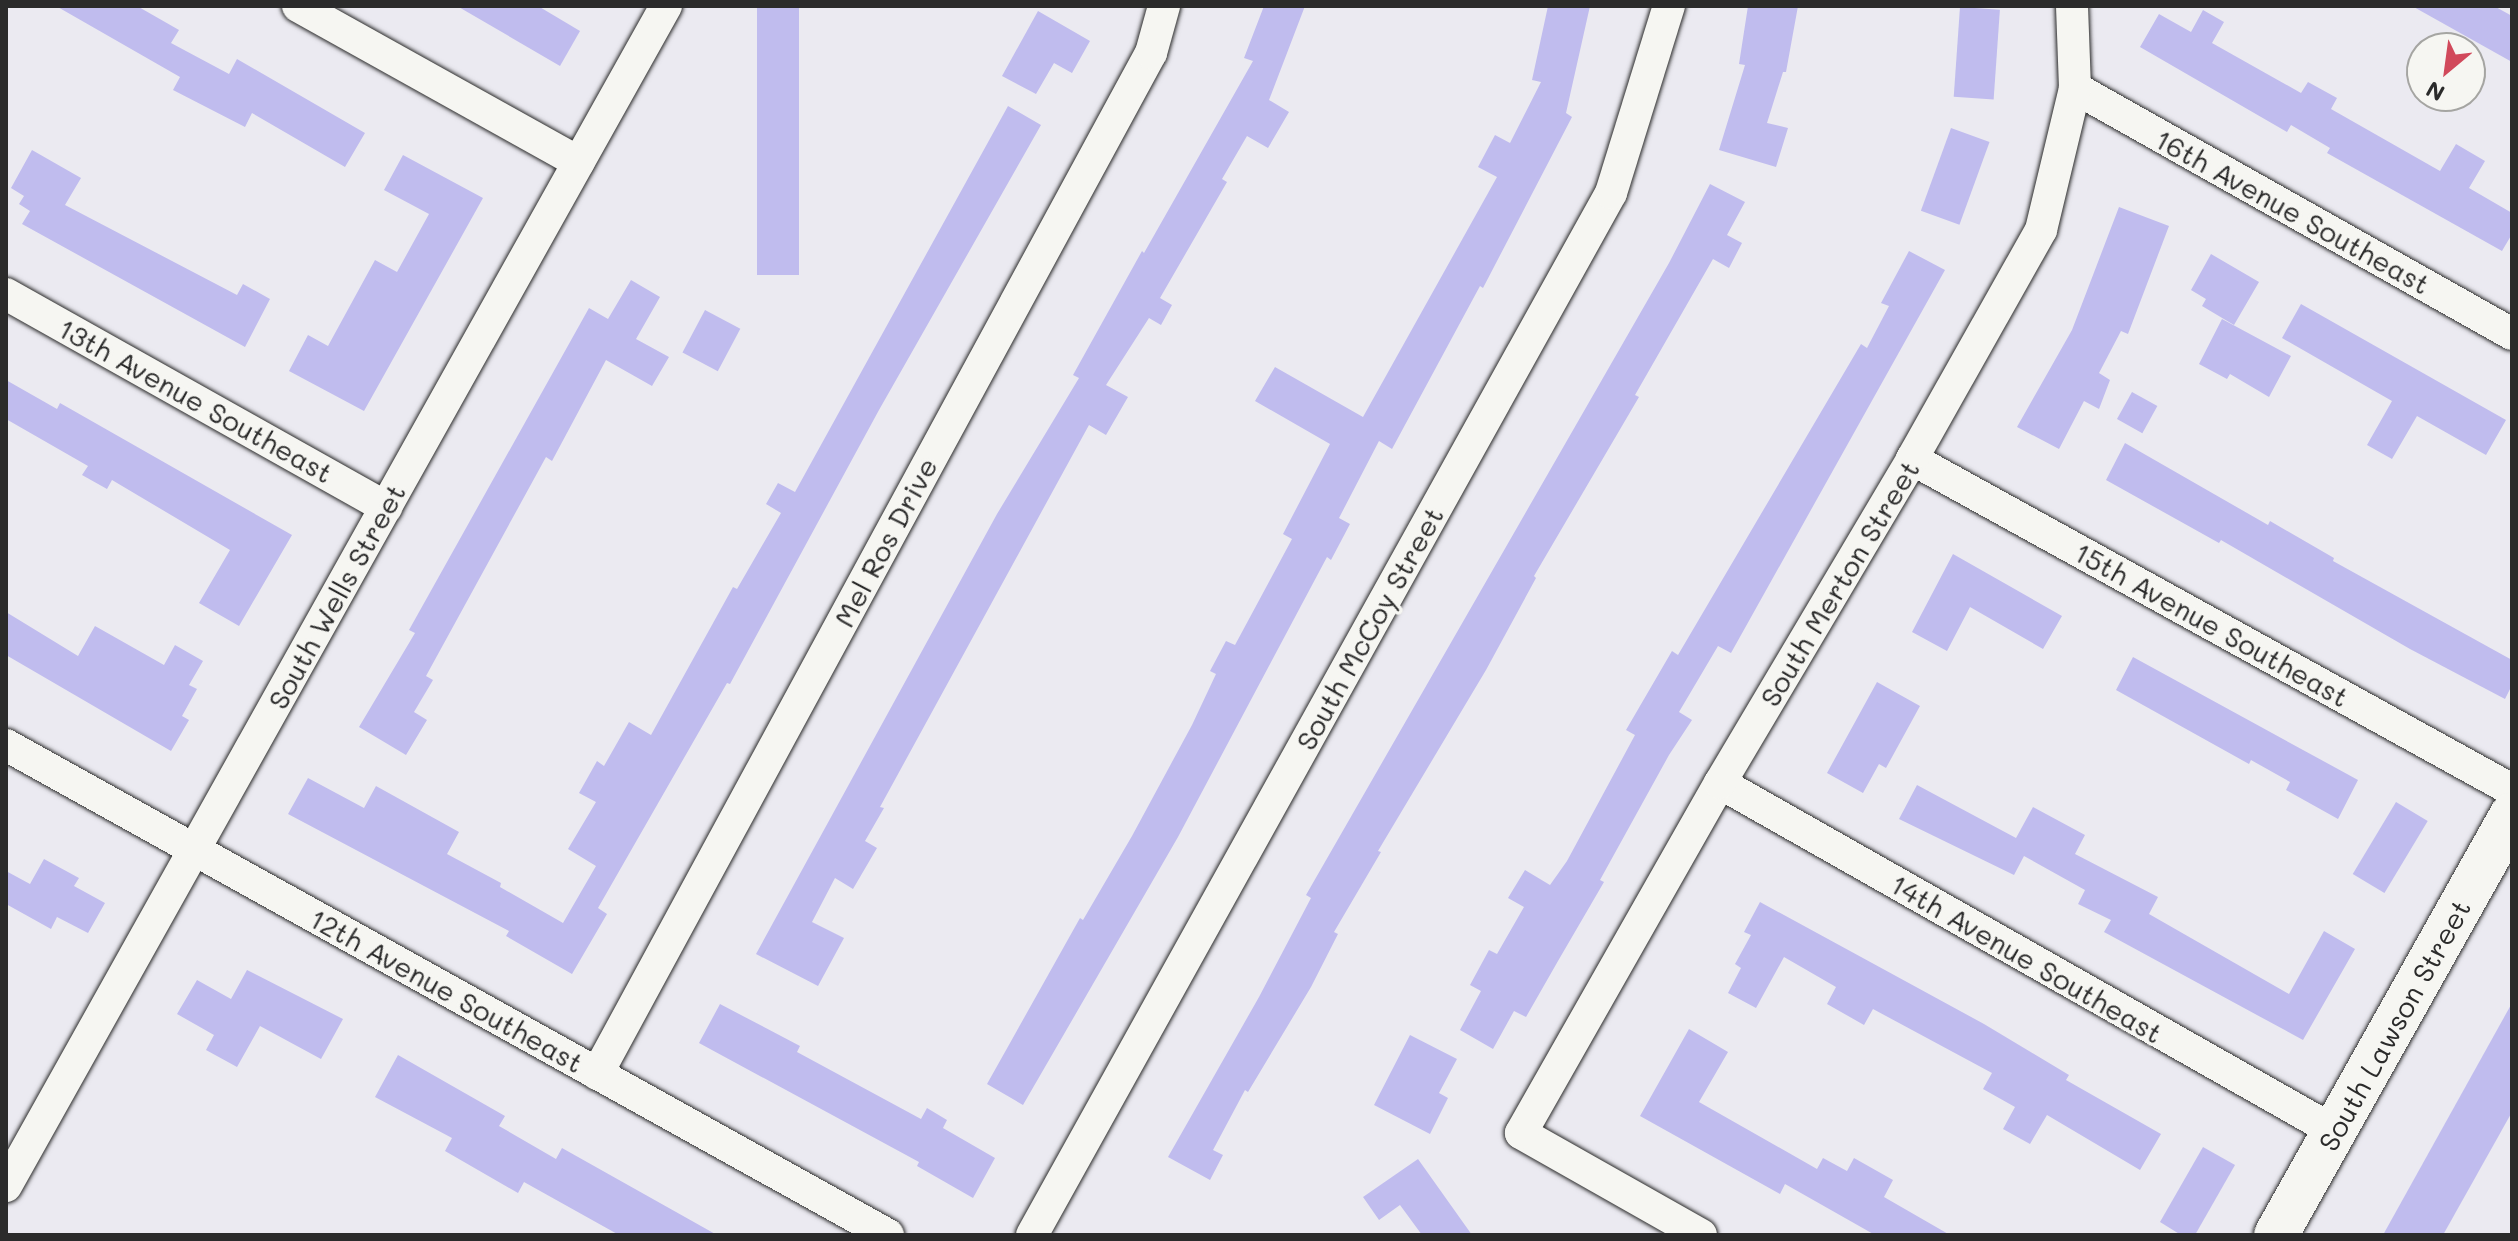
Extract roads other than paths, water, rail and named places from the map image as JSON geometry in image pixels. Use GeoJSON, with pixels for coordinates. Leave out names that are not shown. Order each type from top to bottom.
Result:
{"type":"FeatureCollection","features":[{"type":"Feature","properties":{"kind":"street"},"geometry":{"type":"LineString","coordinates":[[298,6],[578,162]]}},
{"type":"Feature","properties":{"kind":"street","name":"South Wells Street"},"geometry":{"type":"LineString","coordinates":[[6,1186],[666,6]]}},
{"type":"Feature","properties":{"kind":"street","name":"Mel Ros Drive"},"geometry":{"type":"LineString","coordinates":[[597,1074],[1151,53],[1164,6]]}},
{"type":"Feature","properties":{"kind":"street","name":"South McCoy Street"},"geometry":{"type":"LineString","coordinates":[[1032,1235],[1611,193],[1669,6]]}},
{"type":"Feature","properties":{"kind":"street","name":"South Merton Street"},"geometry":{"type":"LineString","coordinates":[[1701,1235],[1521,1133],[1720,783],[1912,459],[2041,230],[2075,88],[2072,6]]}},
{"type":"Feature","properties":{"kind":"street","name":"16th Avenue Southeast"},"geometry":{"type":"LineString","coordinates":[[2075,88],[2512,334]]}},
{"type":"Feature","properties":{"kind":"street","name":"13th Avenue Southeast"},"geometry":{"type":"LineString","coordinates":[[6,294],[386,507]]}},
{"type":"Feature","properties":{"kind":"street","name":"15th Avenue Southeast"},"geometry":{"type":"LineString","coordinates":[[1912,459],[2512,790]]}},
{"type":"Feature","properties":{"kind":"street","name":"12th Avenue Southeast"},"geometry":{"type":"LineString","coordinates":[[6,745],[888,1235]]}},
{"type":"Feature","properties":{"kind":"street","name":"14th Avenue Southeast"},"geometry":{"type":"LineString","coordinates":[[1720,783],[2334,1131]]}},
{"type":"Feature","properties":{"kind":"street","name":"South Lawson Street"},"geometry":{"type":"LineString","coordinates":[[2276,1235],[2507,836]]}}]}
